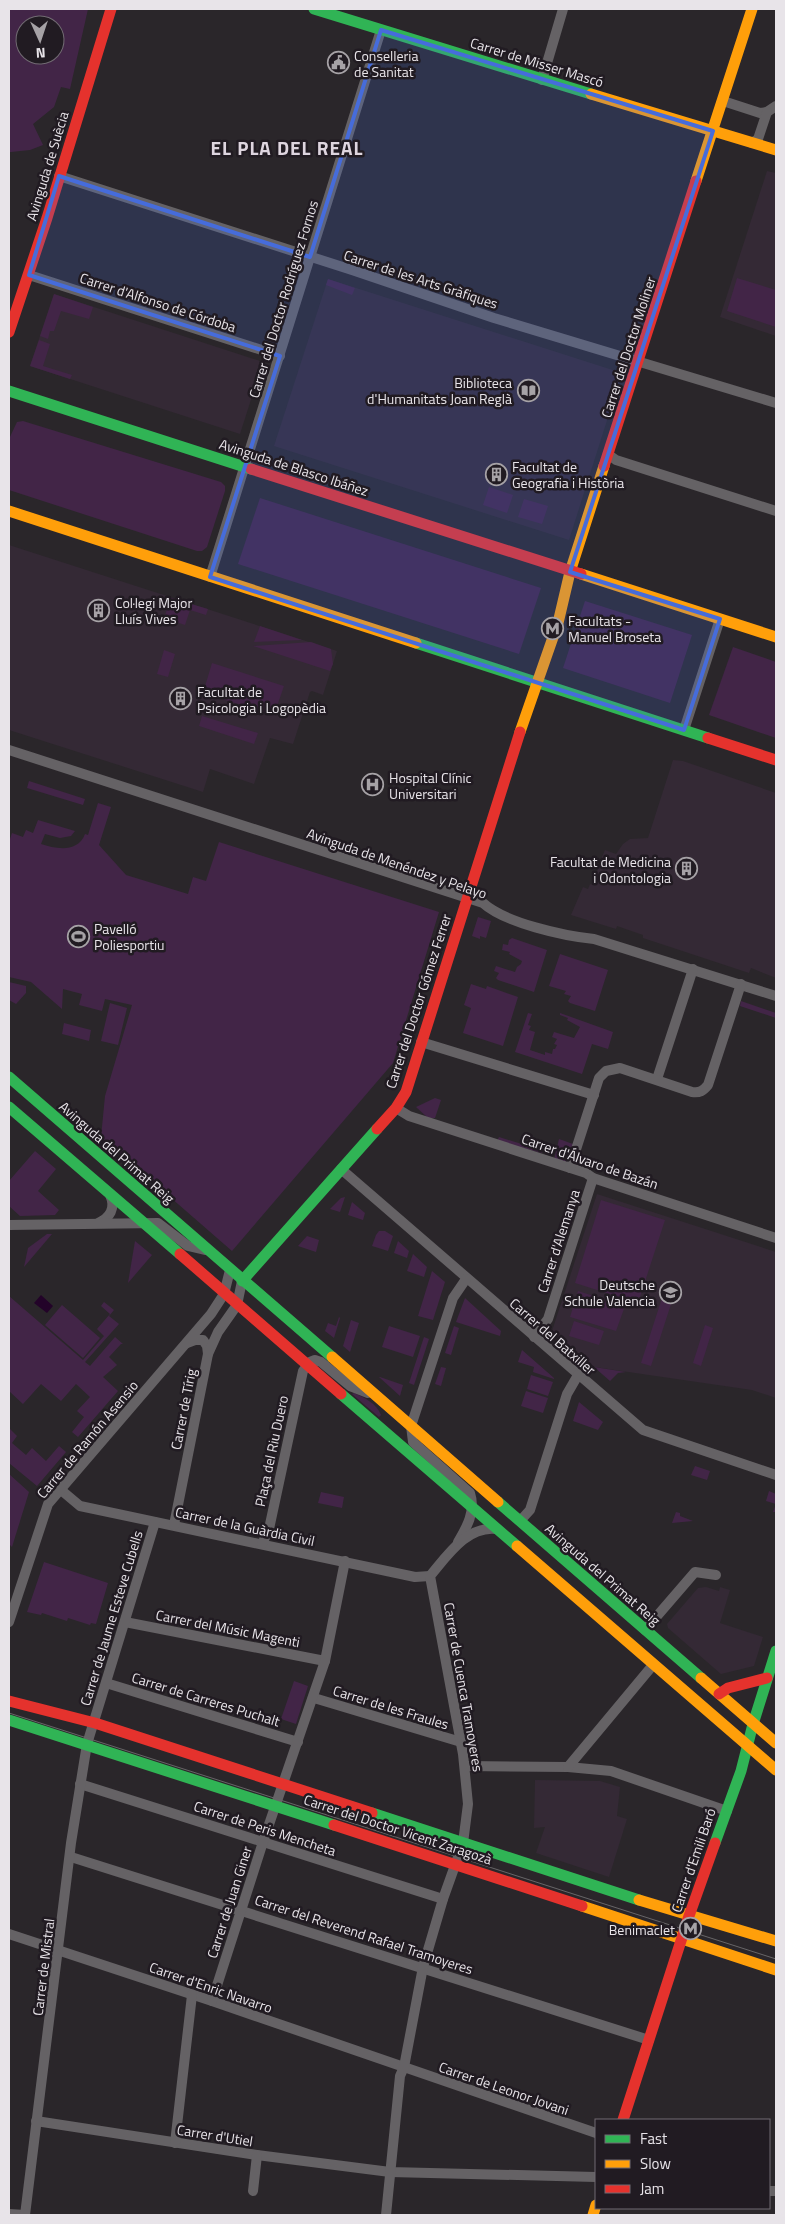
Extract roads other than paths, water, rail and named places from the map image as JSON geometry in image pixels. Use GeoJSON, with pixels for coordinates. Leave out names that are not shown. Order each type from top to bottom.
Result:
{"type":"FeatureCollection","features":[{"type":"Feature","properties":{"kind":"street","name":"Avinguda de Suècia"},"geometry":{"type":"LineString","coordinates":[[9,332],[29,275],[112,9]]}},
{"type":"Feature","properties":{"kind":"street","name":"Carrer de Misser Mascó"},"geometry":{"type":"LineString","coordinates":[[314,9],[776,150]]}},
{"type":"Feature","properties":{"kind":"street"},"geometry":{"type":"LineString","coordinates":[[542,80],[563,9]]}},
{"type":"Feature","properties":{"kind":"street","name":"Carrer del Doctor Moliner"},"geometry":{"type":"LineString","coordinates":[[570,572],[752,9]]}},
{"type":"Feature","properties":{"kind":"street","name":"Carrer del Doctor Rodríguez Fornos"},"geometry":{"type":"LineString","coordinates":[[210,576],[381,30]]}},
{"type":"Feature","properties":{"kind":"street"},"geometry":{"type":"LineString","coordinates":[[723,101],[760,113],[772,109]]}},
{"type":"Feature","properties":{"kind":"street"},"geometry":{"type":"LineString","coordinates":[[752,143],[758,139],[772,109]]}},
{"type":"Feature","properties":{"kind":"street","name":"Carrer de les Arts Gràfiques"},"geometry":{"type":"LineString","coordinates":[[59,176],[494,318],[776,403]]}},
{"type":"Feature","properties":{"kind":"street","name":"Carrer d'Alfonso de Córdoba"},"geometry":{"type":"LineString","coordinates":[[29,275],[280,356]]}},
{"type":"Feature","properties":{"kind":"street","name":"Avinguda de Blasco Ibáñez"},"geometry":{"type":"LineString","coordinates":[[9,391],[776,637]]}},
{"type":"Feature","properties":{"kind":"street"},"geometry":{"type":"LineString","coordinates":[[609,455],[616,460],[776,511]]}},
{"type":"Feature","properties":{"kind":"street"},"geometry":{"type":"LineString","coordinates":[[9,511],[776,760]]}},
{"type":"Feature","properties":{"kind":"street"},"geometry":{"type":"LineString","coordinates":[[538,682],[567,594],[570,572]]}},
{"type":"Feature","properties":{"kind":"street"},"geometry":{"type":"LineString","coordinates":[[684,730],[720,619]]}},
{"type":"Feature","properties":{"kind":"street","name":"Carrer del Doctor Gómez Ferrer"},"geometry":{"type":"LineString","coordinates":[[242,1281],[396,1108],[406,1092],[528,705],[538,682]]}},
{"type":"Feature","properties":{"kind":"street","name":"Avinguda de Menéndez y Pelayo"},"geometry":{"type":"LineString","coordinates":[[9,750],[483,903],[496,914],[569,936],[594,939],[776,996]]}},
{"type":"Feature","properties":{"kind":"street"},"geometry":{"type":"LineString","coordinates":[[657,1079],[693,969]]}},
{"type":"Feature","properties":{"kind":"street","name":"Carrer d'Alemanya"},"geometry":{"type":"LineString","coordinates":[[570,1168],[602,1073],[620,1068],[692,1092],[699,1093],[704,1090],[708,1085],[741,984]]}},
{"type":"Feature","properties":{"kind":"street"},"geometry":{"type":"LineString","coordinates":[[421,1042],[594,1095]]}},
{"type":"Feature","properties":{"kind":"street","name":"Avinguda del Primat Reig"},"geometry":{"type":"LineString","coordinates":[[9,1077],[205,1250],[776,1743]]}},
{"type":"Feature","properties":{"kind":"street","name":"Avinguda del Primat Reig"},"geometry":{"type":"LineString","coordinates":[[9,1108],[776,1770]]}},
{"type":"Feature","properties":{"kind":"street","name":"Carrer d'Álvaro de Bazán"},"geometry":{"type":"LineString","coordinates":[[396,1108],[409,1116],[586,1173],[593,1178],[776,1238]]}},
{"type":"Feature","properties":{"kind":"street","name":"Carrer del Batxiller"},"geometry":{"type":"LineString","coordinates":[[341,1169],[634,1424],[650,1434],[776,1475]]}},
{"type":"Feature","properties":{"kind":"street","name":"Carrer d'Alemanya"},"geometry":{"type":"LineString","coordinates":[[534,1337],[548,1319],[593,1178]]}},
{"type":"Feature","properties":{"kind":"street"},"geometry":{"type":"LineString","coordinates":[[98,1223],[106,1220],[111,1212],[112,1202],[109,1194]]}},
{"type":"Feature","properties":{"kind":"street"},"geometry":{"type":"LineString","coordinates":[[9,1225],[141,1222]]}},
{"type":"Feature","properties":{"kind":"street","name":"Avinguda del Primat Reig"},"geometry":{"type":"LineString","coordinates":[[141,1222],[158,1223],[188,1246],[205,1250]]}},
{"type":"Feature","properties":{"kind":"street"},"geometry":{"type":"LineString","coordinates":[[224,1294],[230,1270]]}},
{"type":"Feature","properties":{"kind":"street"},"geometry":{"type":"LineString","coordinates":[[411,1426],[452,1298],[466,1279]]}},
{"type":"Feature","properties":{"kind":"street"},"geometry":{"type":"LineString","coordinates":[[237,1305],[242,1281]]}},
{"type":"Feature","properties":{"kind":"street","name":"Carrer de Ramón Asensio"},"geometry":{"type":"LineString","coordinates":[[9,1622],[45,1510],[60,1490],[186,1344],[224,1294]]}},
{"type":"Feature","properties":{"kind":"street","name":"Carrer de Tírig"},"geometry":{"type":"LineString","coordinates":[[174,1525],[208,1354],[218,1332],[237,1305]]}},
{"type":"Feature","properties":{"kind":"street"},"geometry":{"type":"LineString","coordinates":[[186,1344],[195,1340],[203,1340],[207,1346],[208,1354]]}},
{"type":"Feature","properties":{"kind":"street","name":"Avinguda del Primat Reig"},"geometry":{"type":"LineString","coordinates":[[307,1365],[315,1360],[321,1362],[350,1386],[373,1394]]}},
{"type":"Feature","properties":{"kind":"street","name":"Plaça del Riu Duero"},"geometry":{"type":"LineString","coordinates":[[262,1544],[269,1529],[301,1377],[307,1365]]}},
{"type":"Feature","properties":{"kind":"street"},"geometry":{"type":"LineString","coordinates":[[520,1521],[530,1510],[568,1394],[578,1375]]}},
{"type":"Feature","properties":{"kind":"street","name":"Avinguda del Primat Reig"},"geometry":{"type":"LineString","coordinates":[[411,1426],[413,1442],[470,1493],[472,1508]]}},
{"type":"Feature","properties":{"kind":"street","name":"Carrer de la Guàrdia Civil"},"geometry":{"type":"LineString","coordinates":[[60,1490],[80,1506],[415,1577],[430,1576]]}},
{"type":"Feature","properties":{"kind":"street"},"geometry":{"type":"LineString","coordinates":[[430,1576],[455,1546],[468,1524],[472,1508]]}},
{"type":"Feature","properties":{"kind":"street","name":"Carrer de Jaume Esteve Cubells"},"geometry":{"type":"LineString","coordinates":[[94,1723],[155,1522]]}},
{"type":"Feature","properties":{"kind":"street"},"geometry":{"type":"LineString","coordinates":[[455,1546],[477,1531],[497,1529]]}},
{"type":"Feature","properties":{"kind":"street","name":"Carrer de Juan Giner"},"geometry":{"type":"LineString","coordinates":[[212,2001],[282,1784],[314,1698],[325,1662],[345,1562]]}},
{"type":"Feature","properties":{"kind":"street"},"geometry":{"type":"LineString","coordinates":[[645,1630],[695,1572],[716,1575]]}},
{"type":"Feature","properties":{"kind":"street","name":"Carrer de Cuenca Tramoyeres"},"geometry":{"type":"LineString","coordinates":[[386,2215],[400,2076],[404,2067],[423,1967],[443,1899],[463,1843],[468,1804],[461,1742],[430,1576]]}},
{"type":"Feature","properties":{"kind":"street","name":"Carrer del Músic Magenti"},"geometry":{"type":"LineString","coordinates":[[125,1622],[325,1662]]}},
{"type":"Feature","properties":{"kind":"street","name":"Carrer d'Emili Baró"},"geometry":{"type":"LineString","coordinates":[[623,2119],[690,1916],[741,1771],[753,1724],[772,1680],[776,1651]]}},
{"type":"Feature","properties":{"kind":"street"},"geometry":{"type":"LineString","coordinates":[[568,1767],[653,1665],[674,1669],[706,1693],[719,1694],[728,1688],[772,1680]]}},
{"type":"Feature","properties":{"kind":"street","name":"Carrer de Carreres Puchalt"},"geometry":{"type":"LineString","coordinates":[[106,1683],[298,1742]]}},
{"type":"Feature","properties":{"kind":"street","name":"Carrer de les Fraules"},"geometry":{"type":"LineString","coordinates":[[314,1698],[461,1742]]}},
{"type":"Feature","properties":{"kind":"street","name":"Carrer del Doctor Vicent Zaragozà"},"geometry":{"type":"LineString","coordinates":[[9,1701],[94,1723],[690,1916],[776,1941]]}},
{"type":"Feature","properties":{"kind":"street","name":"Carrer del Doctor Vicent Zaragozà"},"geometry":{"type":"LineString","coordinates":[[9,1720],[276,1805],[776,1970]]}},
{"type":"Feature","properties":{"kind":"street","name":"Carrer de Mistral"},"geometry":{"type":"LineString","coordinates":[[25,2215],[80,1784],[87,1744],[94,1723]]}},
{"type":"Feature","properties":{"kind":"street"},"geometry":{"type":"LineString","coordinates":[[465,1766],[568,1767],[611,1770],[727,1810]]}},
{"type":"Feature","properties":{"kind":"street","name":"Carrer de Peris Mencheta"},"geometry":{"type":"LineString","coordinates":[[80,1784],[443,1899]]}},
{"type":"Feature","properties":{"kind":"street","name":"Carrer del Reverend Rafael Tramoyeres"},"geometry":{"type":"LineString","coordinates":[[70,1857],[241,1909],[649,2040]]}},
{"type":"Feature","properties":{"kind":"street","name":"Carrer d'Enric Navarro"},"geometry":{"type":"LineString","coordinates":[[9,1934],[404,2067]]}},
{"type":"Feature","properties":{"kind":"street"},"geometry":{"type":"LineString","coordinates":[[175,2143],[192,1995]]}},
{"type":"Feature","properties":{"kind":"street","name":"Carrer de Leonor Jovani"},"geometry":{"type":"LineString","coordinates":[[404,2067],[595,2133]]}},
{"type":"Feature","properties":{"kind":"street","name":"Carrer d'Utiel"},"geometry":{"type":"LineString","coordinates":[[36,2122],[257,2155],[390,2172],[595,2177]]}},
{"type":"Feature","properties":{"kind":"street"},"geometry":{"type":"LineString","coordinates":[[253,2191],[257,2155]]}},
{"type":"Feature","properties":{"kind":"street"},"geometry":{"type":"LineString","coordinates":[[9,2214],[25,2215]]}},
{"type":"Feature","properties":{"kind":"tram line"},"geometry":{"type":"LineString","coordinates":[[9,1713],[776,1959]]}},
{"type":"Feature","properties":{"kind":"place","name":"Conselleria de Sanitat"},"geometry":{"type":"Point","coordinates":[338,63]}},
{"type":"Feature","properties":{"kind":"place","name":"Biblioteca d'Humanitats Joan Reglà"},"geometry":{"type":"Point","coordinates":[528,390]}},
{"type":"Feature","properties":{"kind":"place","name":"Facultat de Geografia i Història"},"geometry":{"type":"Point","coordinates":[496,474]}},
{"type":"Feature","properties":{"kind":"place","name":"Col·legi Major Lluís Vives"},"geometry":{"type":"Point","coordinates":[99,610]}},
{"type":"Feature","properties":{"kind":"place","name":"Facultats - Manuel Broseta"},"geometry":{"type":"Point","coordinates":[552,628]}},
{"type":"Feature","properties":{"kind":"place","name":"Facultat de Psicologia i Logopèdia"},"geometry":{"type":"Point","coordinates":[181,699]}},
{"type":"Feature","properties":{"kind":"place","name":"Hospital Clínic Universitari"},"geometry":{"type":"Point","coordinates":[373,785]}},
{"type":"Feature","properties":{"kind":"place","name":"Facultat de Medicina i Odontologia"},"geometry":{"type":"Point","coordinates":[687,869]}},
{"type":"Feature","properties":{"kind":"place","name":"Pavelló Poliesportiu"},"geometry":{"type":"Point","coordinates":[78,936]}},
{"type":"Feature","properties":{"kind":"place","name":"Deutsche Schule Valencia"},"geometry":{"type":"Point","coordinates":[671,1292]}},
{"type":"Feature","properties":{"kind":"place","name":"Benimaclet"},"geometry":{"type":"Point","coordinates":[691,1929]}},
{"type":"Feature","properties":{"kind":"district","name":"EL PLA DEL REAL"},"geometry":{"type":"Point","coordinates":[287,147]}}]}
